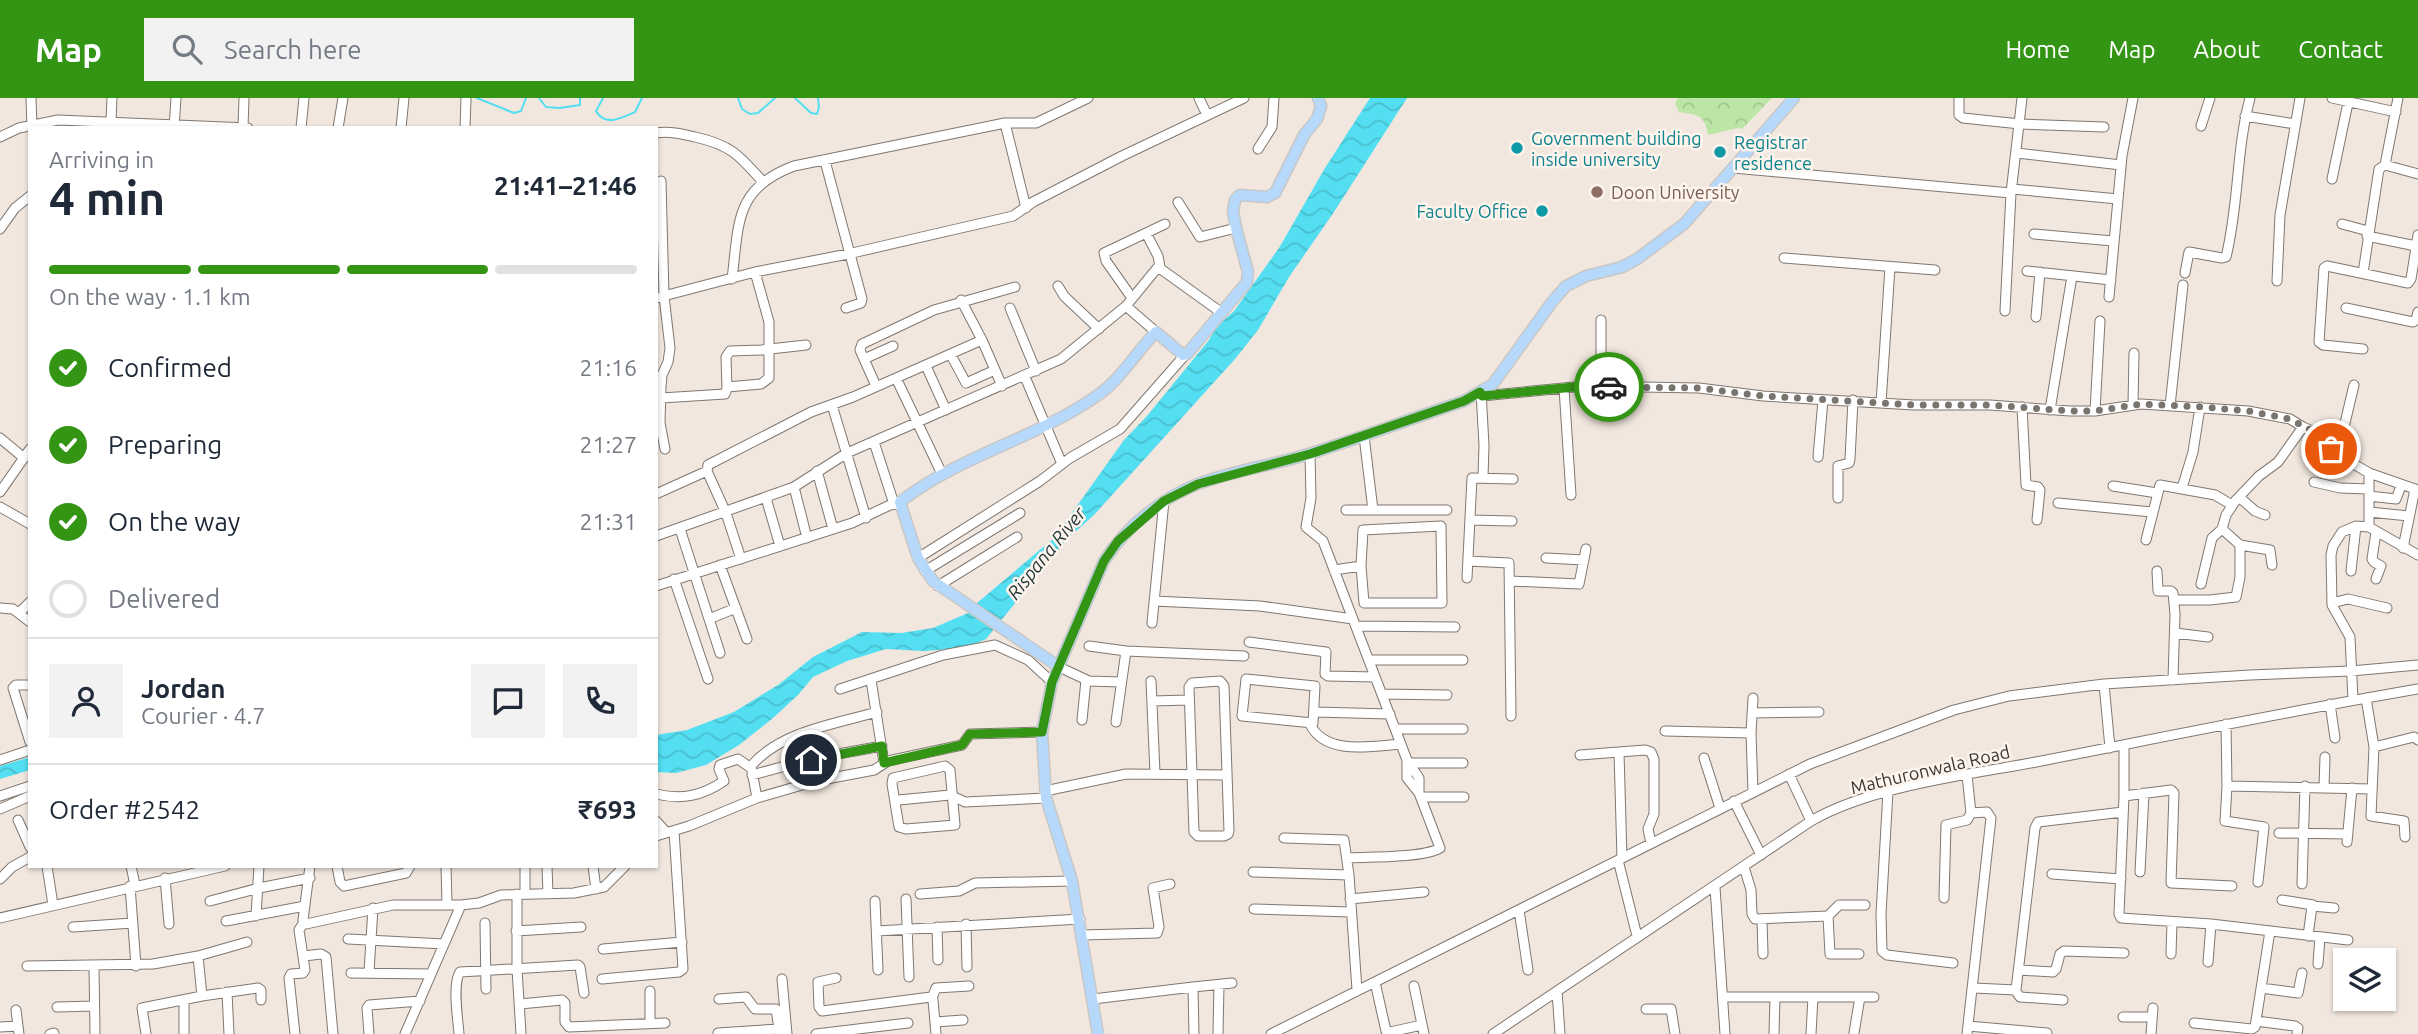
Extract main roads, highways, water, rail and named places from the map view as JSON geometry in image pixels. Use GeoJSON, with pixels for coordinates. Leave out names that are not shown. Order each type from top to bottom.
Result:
{"type":"FeatureCollection","features":[{"type":"Feature","properties":{"kind":"main road"},"geometry":{"type":"LineString","coordinates":[[1098,1034],[1072,881],[1046,794],[1042,732],[1052,682],[1104,561],[1118,541],[1164,501],[1198,484],[1310,454],[1481,394],[1493,384],[1566,286],[1586,276],[1622,267],[1684,224],[1794,98]]}},
{"type":"Feature","properties":{"kind":"main road"},"geometry":{"type":"LineString","coordinates":[[1059,667],[969,604],[938,586],[918,558],[897,504],[942,474],[1045,426],[1104,391],[1156,332],[1185,355],[1249,277],[1233,212],[1236,197],[1273,195],[1304,135],[1317,119],[1320,99]]}},
{"type":"Feature","properties":{"kind":"water","name":"Rispana River"},"geometry":{"type":"Polygon","coordinates":[[[1370,98],[1407,98],[1289,277],[1258,330],[1094,515],[1066,540],[986,639],[965,648],[924,651],[886,649],[847,661],[813,677],[773,718],[739,745],[706,765],[676,773],[658,772],[658,735],[687,730],[734,712],[778,685],[813,657],[862,632],[901,633],[933,628],[968,613],[1054,538],[1124,440],[1209,340],[1216,327],[1234,311],[1279,248],[1325,168],[1370,98]]]}},
{"type":"Feature","properties":{"kind":"water"},"geometry":{"type":"Polygon","coordinates":[[[28,758],[28,771],[0,779],[0,766],[28,758]]]}},
{"type":"Feature","properties":{"kind":"waterway"},"geometry":{"type":"LineString","coordinates":[[477,98],[514,113],[521,111],[526,98]]}},
{"type":"Feature","properties":{"kind":"waterway"},"geometry":{"type":"LineString","coordinates":[[539,98],[546,107],[560,108],[580,105],[580,98]]}},
{"type":"Feature","properties":{"kind":"waterway"},"geometry":{"type":"LineString","coordinates":[[603,98],[596,111],[609,120],[635,112],[642,98]]}},
{"type":"Feature","properties":{"kind":"waterway"},"geometry":{"type":"LineString","coordinates":[[738,98],[742,109],[750,114],[758,113],[775,98]]}},
{"type":"Feature","properties":{"kind":"waterway"},"geometry":{"type":"LineString","coordinates":[[795,98],[811,113],[817,114],[818,98]]}},
{"type":"Feature","properties":{"kind":"place","name":"Government building inside university"},"geometry":{"type":"Point","coordinates":[1517,148]}},
{"type":"Feature","properties":{"kind":"place","name":"Registrar residence"},"geometry":{"type":"Point","coordinates":[1720,152]}},
{"type":"Feature","properties":{"kind":"place","name":"Doon University"},"geometry":{"type":"Point","coordinates":[1597,192]}},
{"type":"Feature","properties":{"kind":"place","name":"Faculty Office"},"geometry":{"type":"Point","coordinates":[1542,211]}}]}
